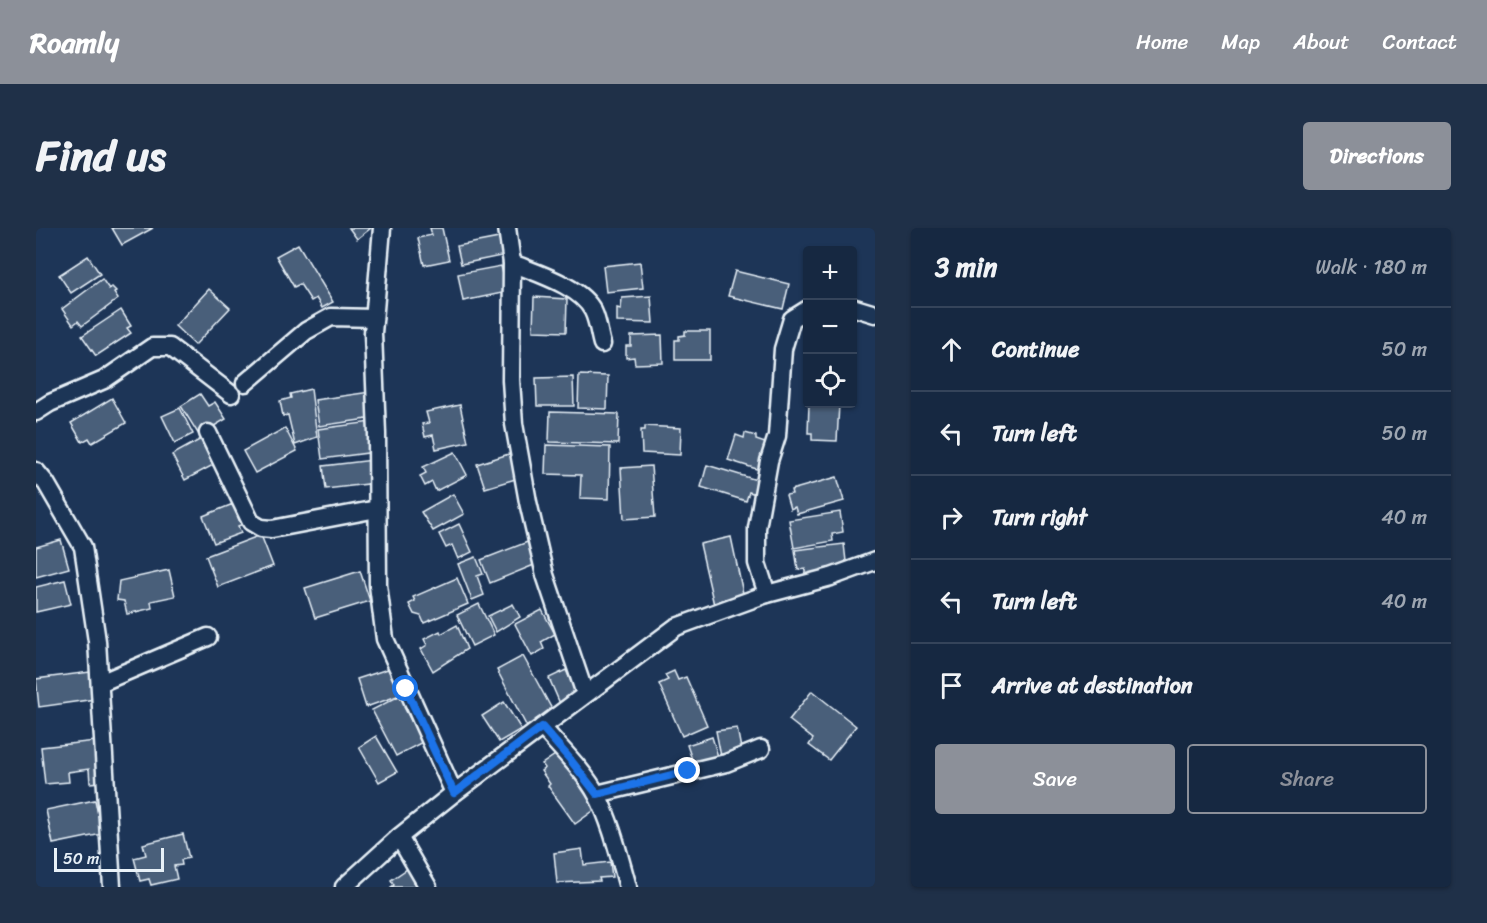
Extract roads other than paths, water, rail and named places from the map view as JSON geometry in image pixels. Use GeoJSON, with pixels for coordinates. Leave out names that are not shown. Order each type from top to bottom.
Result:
{"type":"FeatureCollection","features":[{"type":"Feature","properties":{"kind":"street"},"geometry":{"type":"LineString","coordinates":[[382,228],[374,318],[378,585],[385,639],[454,793]]}},
{"type":"Feature","properties":{"kind":"street"},"geometry":{"type":"LineString","coordinates":[[507,228],[512,263],[511,380],[514,424],[545,575],[585,694]]}},
{"type":"Feature","properties":{"kind":"street"},"geometry":{"type":"LineString","coordinates":[[512,263],[566,286],[581,297],[593,310],[602,344]]}},
{"type":"Feature","properties":{"kind":"street"},"geometry":{"type":"LineString","coordinates":[[857,309],[875,314]]}},
{"type":"Feature","properties":{"kind":"street"},"geometry":{"type":"LineString","coordinates":[[767,594],[758,563],[757,528],[769,461],[777,436],[783,349],[792,319],[803,312]]}},
{"type":"Feature","properties":{"kind":"street"},"geometry":{"type":"LineString","coordinates":[[245,383],[306,331],[331,317],[374,318]]}},
{"type":"Feature","properties":{"kind":"street"},"geometry":{"type":"LineString","coordinates":[[36,412],[50,403],[104,380],[152,347],[170,347],[231,394]]}},
{"type":"Feature","properties":{"kind":"street"},"geometry":{"type":"LineString","coordinates":[[208,433],[250,522],[261,528],[272,529],[377,509]]}},
{"type":"Feature","properties":{"kind":"street"},"geometry":{"type":"LineString","coordinates":[[36,471],[46,483],[83,547],[97,641],[112,887]]}},
{"type":"Feature","properties":{"kind":"street"},"geometry":{"type":"LineString","coordinates":[[344,887],[399,837],[454,793],[676,627],[767,594],[831,577],[875,561]]}},
{"type":"Feature","properties":{"kind":"street"},"geometry":{"type":"LineString","coordinates":[[100,683],[208,637]]}},
{"type":"Feature","properties":{"kind":"street"},"geometry":{"type":"LineString","coordinates":[[542,727],[597,794],[614,836],[628,887]]}},
{"type":"Feature","properties":{"kind":"street"},"geometry":{"type":"LineString","coordinates":[[597,794],[726,763],[761,749]]}},
{"type":"Feature","properties":{"kind":"street"},"geometry":{"type":"LineString","coordinates":[[399,837],[428,887]]}}]}
